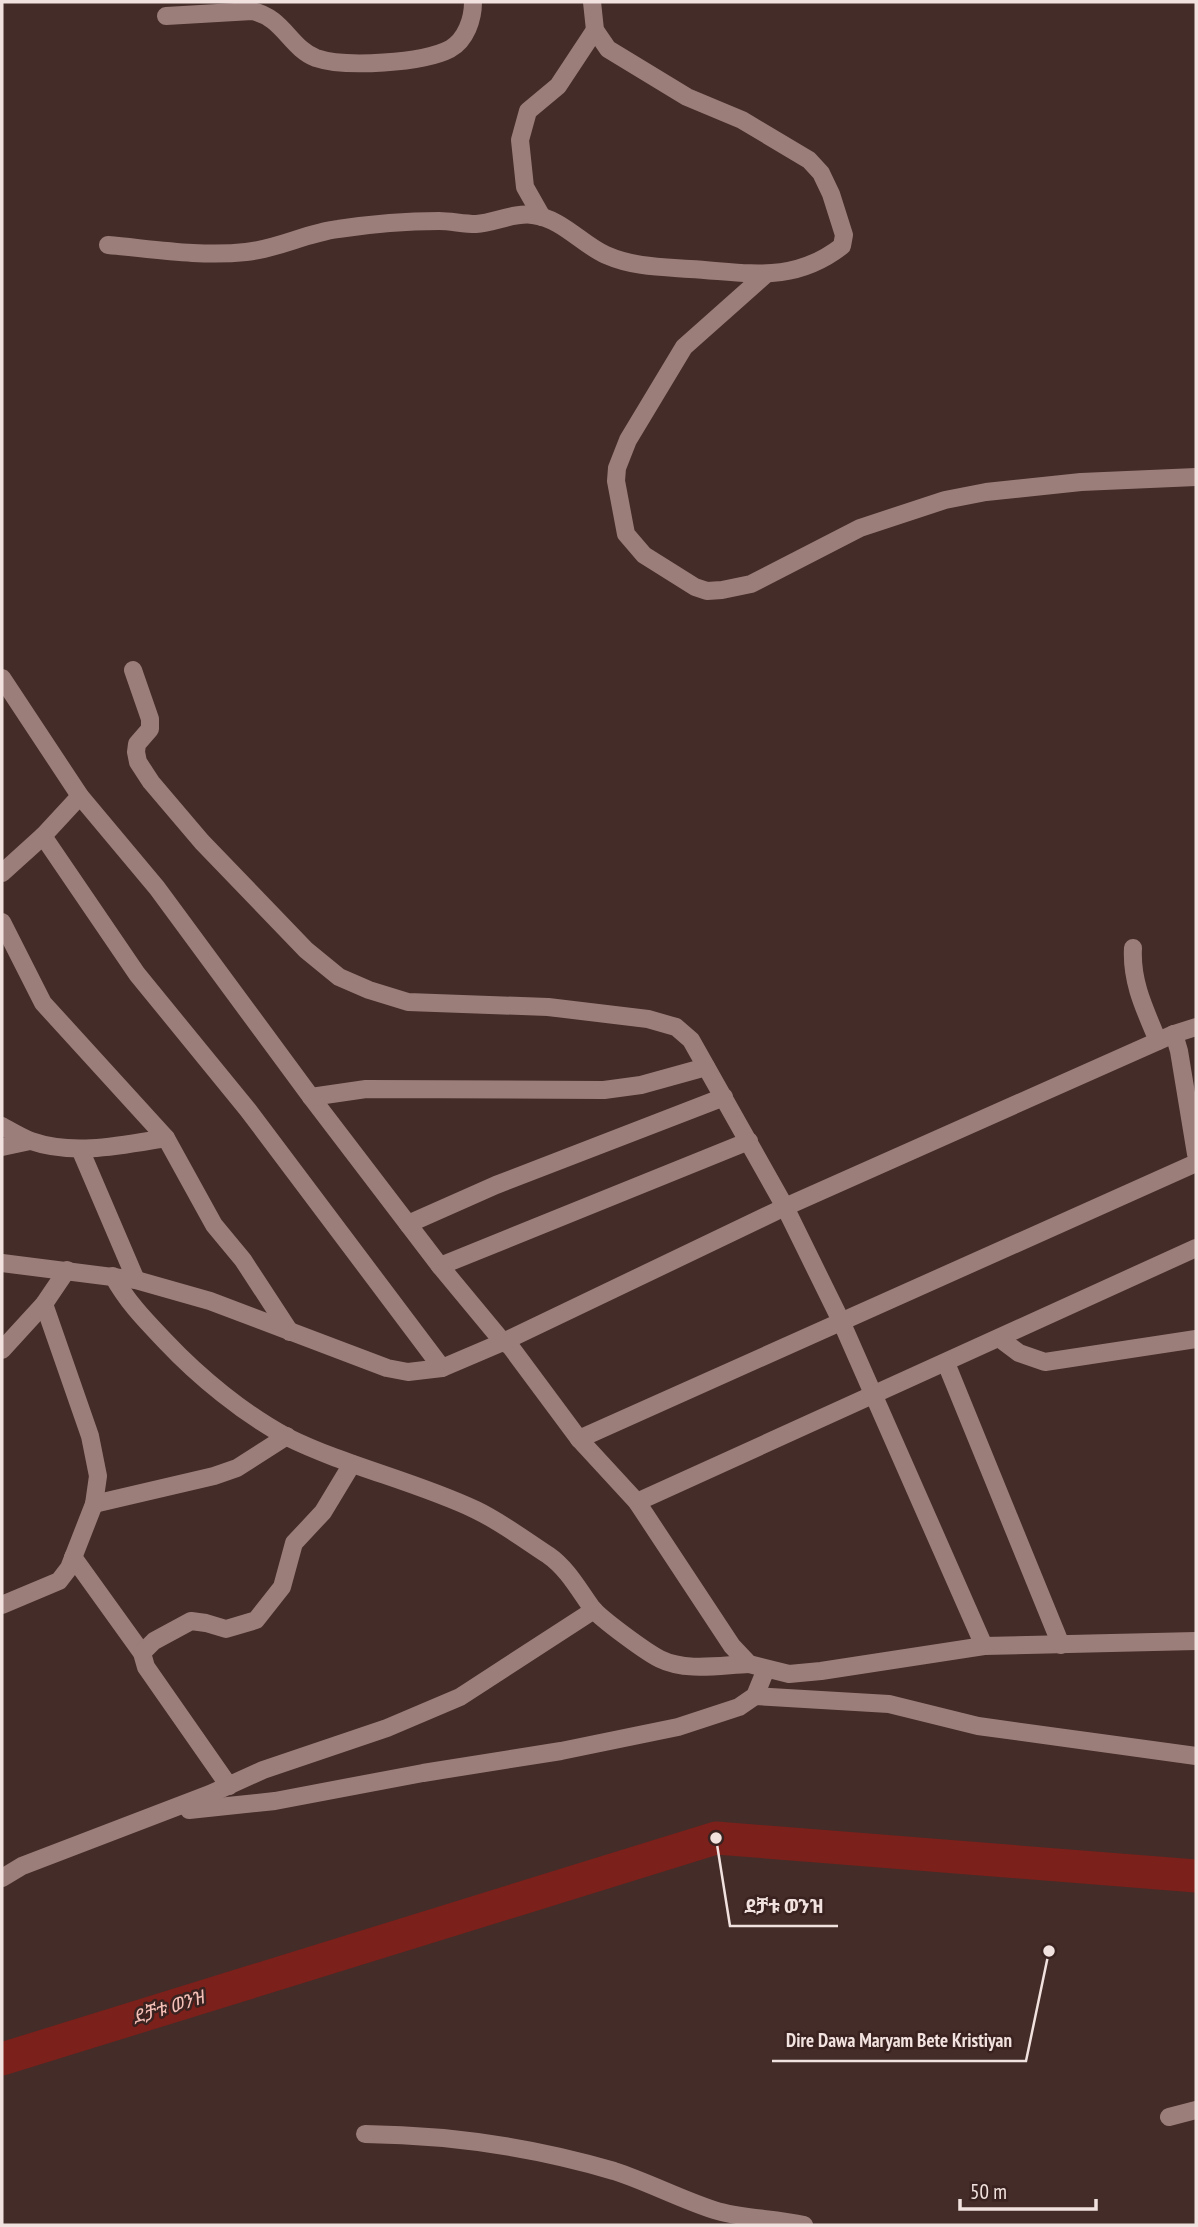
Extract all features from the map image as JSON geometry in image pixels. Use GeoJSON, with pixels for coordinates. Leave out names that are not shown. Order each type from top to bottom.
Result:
{"type":"FeatureCollection","features":[{"type":"Feature","properties":{"kind":"street"},"geometry":{"type":"LineString","coordinates":[[166,16],[252,11],[264,13],[313,57],[328,61],[392,63],[452,48],[464,36],[473,2]]}},
{"type":"Feature","properties":{"kind":"street"},"geometry":{"type":"LineString","coordinates":[[108,245],[206,253],[243,253],[281,246],[337,229],[436,221],[480,224],[531,214],[576,233],[598,252],[636,265],[765,275],[810,264],[838,250],[844,243],[839,218],[821,173],[809,160],[765,132],[687,97],[608,49],[595,30],[592,2]]}},
{"type":"Feature","properties":{"kind":"street"},"geometry":{"type":"LineString","coordinates":[[542,217],[530,198],[523,177],[519,149],[528,111],[558,86],[595,30]]}},
{"type":"Feature","properties":{"kind":"street"},"geometry":{"type":"LineString","coordinates":[[518,215],[530,198]]}},
{"type":"Feature","properties":{"kind":"street"},"geometry":{"type":"LineString","coordinates":[[765,275],[684,346],[628,440],[617,468],[616,481],[626,534],[644,555],[695,587],[707,591],[751,584],[860,528],[945,500],[986,492],[1081,482],[1196,477]]}},
{"type":"Feature","properties":{"kind":"street"},"geometry":{"type":"LineString","coordinates":[[133,670],[150,719],[150,729],[136,744],[136,752],[138,762],[151,782],[202,842],[306,950],[340,977],[369,990],[408,1002],[548,1007],[664,1022],[677,1027],[691,1040],[785,1207],[841,1321],[984,1646]]}},
{"type":"Feature","properties":{"kind":"street"},"geometry":{"type":"LineString","coordinates":[[2,678],[80,796],[157,888],[440,1266],[503,1342],[510,1346],[579,1439],[637,1502],[732,1646],[758,1666]]}},
{"type":"Feature","properties":{"kind":"street"},"geometry":{"type":"LineString","coordinates":[[2,873],[43,836],[80,796]]}},
{"type":"Feature","properties":{"kind":"street"},"geometry":{"type":"LineString","coordinates":[[43,836],[137,974],[248,1110],[442,1368]]}},
{"type":"Feature","properties":{"kind":"street"},"geometry":{"type":"LineString","coordinates":[[2,922],[43,1003],[166,1138],[214,1225],[243,1260],[290,1332]]}},
{"type":"Feature","properties":{"kind":"street"},"geometry":{"type":"LineString","coordinates":[[1133,948],[1132,965],[1137,991],[1166,1038],[1179,1051],[1196,1154]]}},
{"type":"Feature","properties":{"kind":"street"},"geometry":{"type":"LineString","coordinates":[[2,1263],[136,1280],[210,1301],[387,1368],[408,1372],[442,1368],[503,1342],[785,1207],[1196,1027]]}},
{"type":"Feature","properties":{"kind":"street"},"geometry":{"type":"LineString","coordinates":[[311,1097],[366,1089],[604,1090],[641,1085],[706,1067]]}},
{"type":"Feature","properties":{"kind":"street"},"geometry":{"type":"LineString","coordinates":[[408,1224],[496,1185],[724,1097]]}},
{"type":"Feature","properties":{"kind":"street"},"geometry":{"type":"LineString","coordinates":[[2,1126],[30,1141],[80,1149],[166,1138]]}},
{"type":"Feature","properties":{"kind":"street"},"geometry":{"type":"LineString","coordinates":[[2,1147],[30,1141]]}},
{"type":"Feature","properties":{"kind":"street"},"geometry":{"type":"LineString","coordinates":[[440,1266],[749,1142]]}},
{"type":"Feature","properties":{"kind":"street"},"geometry":{"type":"LineString","coordinates":[[80,1149],[136,1280]]}},
{"type":"Feature","properties":{"kind":"street"},"geometry":{"type":"LineString","coordinates":[[579,1439],[1196,1163]]}},
{"type":"Feature","properties":{"kind":"street"},"geometry":{"type":"LineString","coordinates":[[637,1502],[1196,1248]]}},
{"type":"Feature","properties":{"kind":"street"},"geometry":{"type":"LineString","coordinates":[[2,1350],[44,1304],[67,1270]]}},
{"type":"Feature","properties":{"kind":"street"},"geometry":{"type":"LineString","coordinates":[[113,1276],[135,1310],[182,1359],[217,1390],[287,1436],[352,1464],[477,1510],[552,1558],[594,1610],[660,1659],[674,1664],[700,1667],[758,1666],[789,1674],[984,1646],[1196,1641]]}},
{"type":"Feature","properties":{"kind":"street"},"geometry":{"type":"LineString","coordinates":[[2,1605],[59,1581],[69,1568],[94,1504],[98,1476],[90,1436],[44,1304]]}},
{"type":"Feature","properties":{"kind":"street"},"geometry":{"type":"LineString","coordinates":[[999,1339],[1018,1353],[1045,1362],[1196,1339]]}},
{"type":"Feature","properties":{"kind":"street"},"geometry":{"type":"LineString","coordinates":[[946,1363],[1061,1644]]}},
{"type":"Feature","properties":{"kind":"street"},"geometry":{"type":"LineString","coordinates":[[94,1504],[214,1476],[237,1468],[287,1436]]}},
{"type":"Feature","properties":{"kind":"street"},"geometry":{"type":"LineString","coordinates":[[142,1653],[154,1641],[191,1621],[226,1629],[256,1620],[282,1587],[294,1543],[323,1512],[352,1464]]}},
{"type":"Feature","properties":{"kind":"street"},"geometry":{"type":"LineString","coordinates":[[73,1557],[142,1653],[146,1667],[229,1786]]}},
{"type":"Feature","properties":{"kind":"street"},"geometry":{"type":"LineString","coordinates":[[2,1878],[22,1866],[229,1786],[263,1769],[387,1728],[460,1697],[594,1610]]}},
{"type":"Feature","properties":{"kind":"street"},"geometry":{"type":"LineString","coordinates":[[755,1696],[758,1666]]}},
{"type":"Feature","properties":{"kind":"street"},"geometry":{"type":"LineString","coordinates":[[164,1812],[275,1801],[561,1751],[678,1727],[739,1707],[755,1696],[889,1703],[978,1726],[1196,1756]]}},
{"type":"Feature","properties":{"kind":"street"},"geometry":{"type":"LineString","coordinates":[[1169,2117],[1196,2110]]}},
{"type":"Feature","properties":{"kind":"street"},"geometry":{"type":"LineString","coordinates":[[365,2134],[418,2135],[548,2155],[614,2172],[715,2211],[804,2225]]}},
{"type":"Feature","properties":{"kind":"waterway","name":"ደቻቱ ወንዝ"},"geometry":{"type":"LineString","coordinates":[[2,2059],[716,1838],[1196,1876]]}},
{"type":"Feature","properties":{"kind":"place","name":"ደቻቱ ወንዝ"},"geometry":{"type":"Point","coordinates":[716,1838]}},
{"type":"Feature","properties":{"kind":"place","name":"Dire Dawa Maryam Bete Kristiyan"},"geometry":{"type":"Point","coordinates":[1049,1951]}}]}
